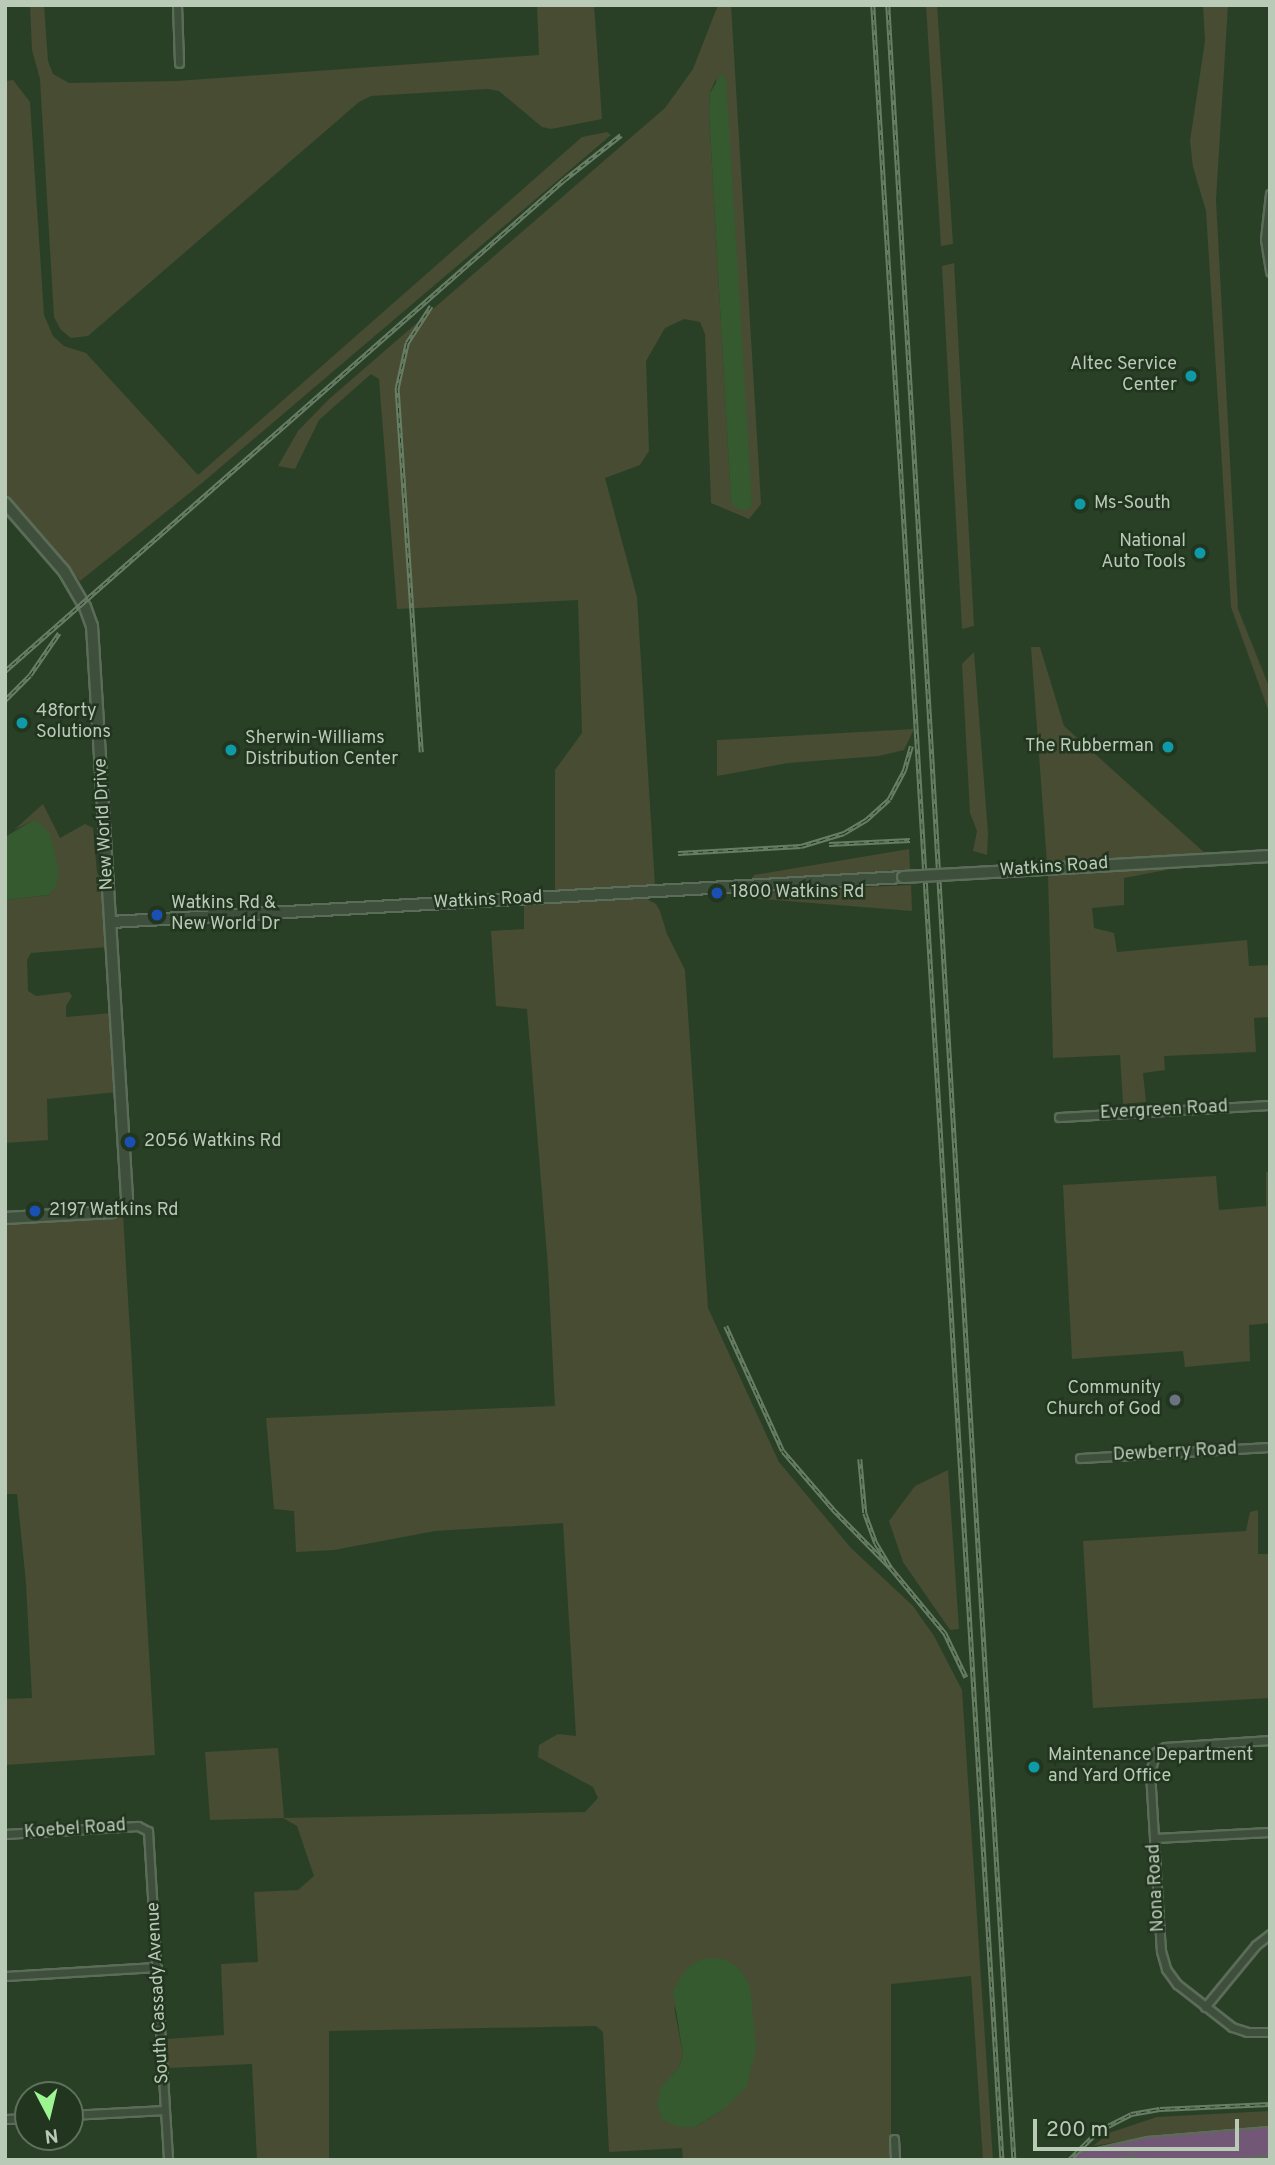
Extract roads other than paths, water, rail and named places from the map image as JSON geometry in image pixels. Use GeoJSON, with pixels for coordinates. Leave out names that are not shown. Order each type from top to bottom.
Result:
{"type":"FeatureCollection","features":[{"type":"Feature","properties":{"kind":"highway"},"geometry":{"type":"LineString","coordinates":[[1080,2160],[1170,2142],[1270,2135]]}},
{"type":"Feature","properties":{"kind":"highway"},"geometry":{"type":"LineString","coordinates":[[1143,2160],[1270,2148]]}},
{"type":"Feature","properties":{"kind":"street"},"geometry":{"type":"LineString","coordinates":[[177,5],[179,63]]}},
{"type":"Feature","properties":{"kind":"street"},"geometry":{"type":"LineString","coordinates":[[1270,194],[1266,222],[1270,272]]}},
{"type":"Feature","properties":{"kind":"street","name":"New World Drive"},"geometry":{"type":"LineString","coordinates":[[5,503],[64,571],[85,607],[92,626],[111,922]]}},
{"type":"Feature","properties":{"kind":"street","name":"Watkins Road"},"geometry":{"type":"LineString","coordinates":[[111,922],[1270,856]]}},
{"type":"Feature","properties":{"kind":"street"},"geometry":{"type":"LineString","coordinates":[[5,1218],[111,1212],[125,1205],[127,1199],[111,922]]}},
{"type":"Feature","properties":{"kind":"street","name":"Evergreen Road"},"geometry":{"type":"LineString","coordinates":[[1059,1117],[1270,1105]]}},
{"type":"Feature","properties":{"kind":"street","name":"Dewberry Road"},"geometry":{"type":"LineString","coordinates":[[1080,1458],[1270,1447]]}},
{"type":"Feature","properties":{"kind":"street","name":"Nona Road"},"geometry":{"type":"LineString","coordinates":[[1270,1740],[1175,1745],[1156,1752],[1150,1772],[1163,1962],[1171,1978],[1239,2031],[1270,2032]]}},
{"type":"Feature","properties":{"kind":"street","name":"Koebel Road"},"geometry":{"type":"LineString","coordinates":[[5,1834],[145,1827]]}},
{"type":"Feature","properties":{"kind":"street","name":"South Cassady Avenue"},"geometry":{"type":"LineString","coordinates":[[145,1827],[150,1836],[168,2160]]}},
{"type":"Feature","properties":{"kind":"street"},"geometry":{"type":"LineString","coordinates":[[1154,1838],[1270,1832]]}},
{"type":"Feature","properties":{"kind":"street"},"geometry":{"type":"LineString","coordinates":[[1205,2007],[1256,1945],[1270,1934]]}},
{"type":"Feature","properties":{"kind":"street"},"geometry":{"type":"LineString","coordinates":[[5,1976],[157,1967]]}},
{"type":"Feature","properties":{"kind":"street"},"geometry":{"type":"LineString","coordinates":[[84,2114],[165,2110]]}},
{"type":"Feature","properties":{"kind":"street"},"geometry":{"type":"LineString","coordinates":[[894,2139],[895,2160]]}},
{"type":"Feature","properties":{"kind":"railway"},"geometry":{"type":"LineString","coordinates":[[873,5],[1002,2160]]}},
{"type":"Feature","properties":{"kind":"railway"},"geometry":{"type":"LineString","coordinates":[[888,5],[1014,2160]]}},
{"type":"Feature","properties":{"kind":"railway"},"geometry":{"type":"LineString","coordinates":[[5,671],[565,179],[621,135]]}},
{"type":"Feature","properties":{"kind":"railway"},"geometry":{"type":"LineString","coordinates":[[421,752],[397,388],[407,343],[431,306]]}},
{"type":"Feature","properties":{"kind":"railway"},"geometry":{"type":"LineString","coordinates":[[5,700],[30,675],[59,633]]}},
{"type":"Feature","properties":{"kind":"railway"},"geometry":{"type":"LineString","coordinates":[[678,853],[801,846],[844,833],[866,820],[889,799],[904,771],[911,746]]}},
{"type":"Feature","properties":{"kind":"railway"},"geometry":{"type":"LineString","coordinates":[[829,844],[910,840]]}},
{"type":"Feature","properties":{"kind":"railway"},"geometry":{"type":"LineString","coordinates":[[726,1326],[783,1451],[833,1509],[891,1568]]}},
{"type":"Feature","properties":{"kind":"railway"},"geometry":{"type":"LineString","coordinates":[[860,1459],[865,1513],[876,1543],[891,1568],[945,1633],[966,1677]]}},
{"type":"Feature","properties":{"kind":"railway"},"geometry":{"type":"LineString","coordinates":[[1069,2160],[1098,2131],[1131,2114],[1160,2109],[1270,2104]]}},
{"type":"Feature","properties":{"kind":"place","name":"Altec Service Center"},"geometry":{"type":"Point","coordinates":[1191,376]}},
{"type":"Feature","properties":{"kind":"place","name":"Ms-South"},"geometry":{"type":"Point","coordinates":[1080,504]}},
{"type":"Feature","properties":{"kind":"place","name":"National Auto Tools"},"geometry":{"type":"Point","coordinates":[1200,553]}},
{"type":"Feature","properties":{"kind":"place","name":"48forty Solutions"},"geometry":{"type":"Point","coordinates":[22,723]}},
{"type":"Feature","properties":{"kind":"place","name":"The Rubberman"},"geometry":{"type":"Point","coordinates":[1168,747]}},
{"type":"Feature","properties":{"kind":"place","name":"Sherwin-Williams Distribution Center"},"geometry":{"type":"Point","coordinates":[231,750]}},
{"type":"Feature","properties":{"kind":"place","name":"1800 Watkins Rd"},"geometry":{"type":"Point","coordinates":[717,893]}},
{"type":"Feature","properties":{"kind":"place","name":"Watkins Rd & New World Dr"},"geometry":{"type":"Point","coordinates":[157,915]}},
{"type":"Feature","properties":{"kind":"place","name":"2056 Watkins Rd"},"geometry":{"type":"Point","coordinates":[130,1142]}},
{"type":"Feature","properties":{"kind":"place","name":"2197 Watkins Rd"},"geometry":{"type":"Point","coordinates":[35,1211]}},
{"type":"Feature","properties":{"kind":"place","name":"Community Church of God"},"geometry":{"type":"Point","coordinates":[1175,1400]}},
{"type":"Feature","properties":{"kind":"place","name":"Maintenance Department and Yard Office"},"geometry":{"type":"Point","coordinates":[1034,1767]}}]}
